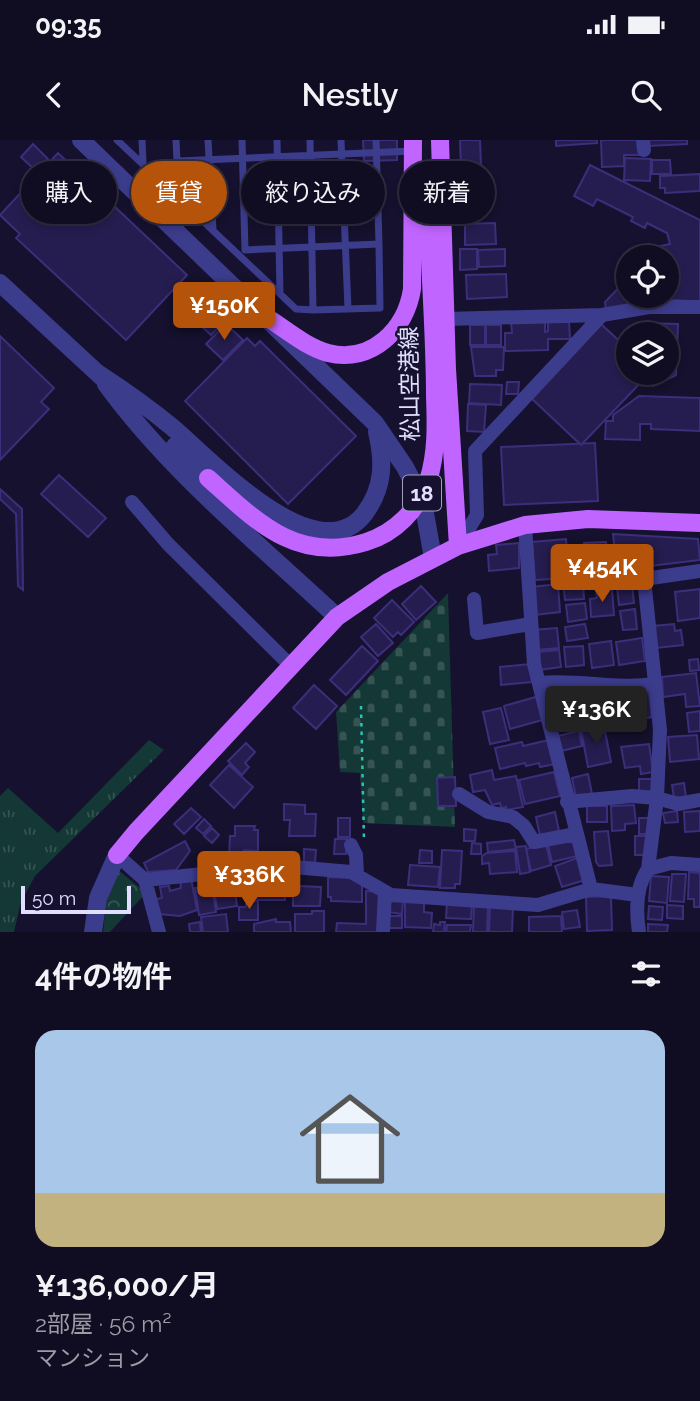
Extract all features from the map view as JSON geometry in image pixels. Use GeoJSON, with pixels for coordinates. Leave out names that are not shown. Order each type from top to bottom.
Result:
{"type":"FeatureCollection","features":[{"type":"Feature","properties":{"kind":"main road","name":"松山空港線"},"geometry":{"type":"LineString","coordinates":[[208,478],[261,524],[299,544],[324,549],[351,547],[379,538],[405,518],[428,482],[436,441],[429,236],[430,140]]}},
{"type":"Feature","properties":{"kind":"main road","name":"松山空港線"},"geometry":{"type":"LineString","coordinates":[[440,140],[445,319],[458,546]]}},
{"type":"Feature","properties":{"kind":"main road","name":"松山空港線"},"geometry":{"type":"LineString","coordinates":[[271,320],[310,347],[340,354],[369,351],[396,330],[410,304],[412,289],[414,145]]}},
{"type":"Feature","properties":{"kind":"main road"},"geometry":{"type":"LineString","coordinates":[[117,855],[337,617],[388,582],[458,546],[525,525],[589,519],[700,523]]}},
{"type":"Feature","properties":{"kind":"street"},"geometry":{"type":"LineString","coordinates":[[81,140],[375,423],[405,467],[424,502],[433,558]]}},
{"type":"Feature","properties":{"kind":"street"},"geometry":{"type":"LineString","coordinates":[[0,284],[208,478]]}},
{"type":"Feature","properties":{"kind":"street"},"geometry":{"type":"LineString","coordinates":[[445,319],[602,315],[649,307],[700,307]]}},
{"type":"Feature","properties":{"kind":"street"},"geometry":{"type":"LineString","coordinates":[[458,546],[477,515],[475,451],[602,315]]}},
{"type":"Feature","properties":{"kind":"street"},"geometry":{"type":"LineString","coordinates":[[99,374],[146,406],[273,512],[312,529],[334,532],[352,525],[374,500],[383,460],[375,423]]}},
{"type":"Feature","properties":{"kind":"street"},"geometry":{"type":"LineString","coordinates":[[99,374],[133,420],[337,617]]}},
{"type":"Feature","properties":{"kind":"street"},"geometry":{"type":"LineString","coordinates":[[132,502],[168,544],[291,666]]}},
{"type":"Feature","properties":{"kind":"street"},"geometry":{"type":"LineString","coordinates":[[525,525],[534,663],[591,889]]}},
{"type":"Feature","properties":{"kind":"street"},"geometry":{"type":"LineString","coordinates":[[616,576],[644,579],[700,571]]}},
{"type":"Feature","properties":{"kind":"street"},"geometry":{"type":"LineString","coordinates":[[639,932],[638,895],[642,878],[648,869],[660,750],[644,579]]}},
{"type":"Feature","properties":{"kind":"street"},"geometry":{"type":"LineString","coordinates":[[474,599],[477,633],[530,624]]}},
{"type":"Feature","properties":{"kind":"street"},"geometry":{"type":"LineString","coordinates":[[540,682],[579,682],[627,688],[655,684]]}},
{"type":"Feature","properties":{"kind":"street"},"geometry":{"type":"LineString","coordinates":[[459,794],[488,812],[513,817],[524,826],[534,842],[576,834]]}},
{"type":"Feature","properties":{"kind":"street"},"geometry":{"type":"LineString","coordinates":[[568,802],[632,796],[657,798],[678,804],[700,800]]}},
{"type":"Feature","properties":{"kind":"street"},"geometry":{"type":"LineString","coordinates":[[352,847],[357,874]]}},
{"type":"Feature","properties":{"kind":"street"},"geometry":{"type":"LineString","coordinates":[[93,932],[99,898],[117,855],[145,880],[159,932]]}},
{"type":"Feature","properties":{"kind":"street"},"geometry":{"type":"LineString","coordinates":[[648,869],[671,863],[700,865]]}},
{"type":"Feature","properties":{"kind":"street"},"geometry":{"type":"LineString","coordinates":[[145,880],[259,866],[309,867],[357,874],[385,893],[538,905],[591,889],[638,895]]}},
{"type":"Feature","properties":{"kind":"street"},"geometry":{"type":"LineString","coordinates":[[383,932],[385,893]]}},
{"type":"Feature","properties":{"kind":"lane"},"geometry":{"type":"LineString","coordinates":[[117,140],[142,161]]}},
{"type":"Feature","properties":{"kind":"lane"},"geometry":{"type":"LineString","coordinates":[[142,140],[143,161]]}},
{"type":"Feature","properties":{"kind":"lane"},"geometry":{"type":"LineString","coordinates":[[176,140],[177,161],[376,152],[414,145]]}},
{"type":"Feature","properties":{"kind":"lane"},"geometry":{"type":"LineString","coordinates":[[208,140],[213,231]]}},
{"type":"Feature","properties":{"kind":"lane"},"geometry":{"type":"LineString","coordinates":[[242,140],[245,261]]}},
{"type":"Feature","properties":{"kind":"lane"},"geometry":{"type":"LineString","coordinates":[[277,140],[280,293]]}},
{"type":"Feature","properties":{"kind":"lane"},"geometry":{"type":"LineString","coordinates":[[310,140],[313,310]]}},
{"type":"Feature","properties":{"kind":"lane"},"geometry":{"type":"LineString","coordinates":[[341,140],[348,309]]}},
{"type":"Feature","properties":{"kind":"lane"},"geometry":{"type":"LineString","coordinates":[[206,224],[296,309],[380,308],[376,140]]}},
{"type":"Feature","properties":{"kind":"lane"},"geometry":{"type":"LineString","coordinates":[[245,250],[379,244]]}},
{"type":"Feature","properties":{"kind":"path"},"geometry":{"type":"LineString","coordinates":[[352,847],[366,840],[360,706]]}},
{"type":"Feature","properties":{"kind":"green space"},"geometry":{"type":"Polygon","coordinates":[[[448,593],[455,827],[363,823],[360,773],[340,772],[336,712],[448,593]]]}},
{"type":"Feature","properties":{"kind":"green space"},"geometry":{"type":"Polygon","coordinates":[[[149,740],[164,750],[35,876],[21,902],[14,932],[0,932],[0,796],[8,788],[58,833],[149,740]]]}},
{"type":"Feature","properties":{"kind":"green space"},"geometry":{"type":"Polygon","coordinates":[[[117,869],[146,893],[110,932],[103,932],[107,896],[117,869]]]}},
{"type":"Feature","properties":{"kind":"building"},"geometry":{"type":"Polygon","coordinates":[[[363,140],[397,140],[397,160],[364,161],[363,140]]]}},
{"type":"Feature","properties":{"kind":"building"},"geometry":{"type":"Polygon","coordinates":[[[460,140],[480,140],[481,161],[461,161],[460,140]]]}},
{"type":"Feature","properties":{"kind":"building"},"geometry":{"type":"Polygon","coordinates":[[[556,140],[597,140],[597,143],[556,146],[556,140]]]}},
{"type":"Feature","properties":{"kind":"building"},"geometry":{"type":"Polygon","coordinates":[[[601,140],[638,140],[639,155],[624,155],[624,166],[602,167],[601,140]]]}},
{"type":"Feature","properties":{"kind":"building"},"geometry":{"type":"Polygon","coordinates":[[[648,140],[687,140],[687,144],[648,146],[648,140]]]}},
{"type":"Feature","properties":{"kind":"building"},"geometry":{"type":"Polygon","coordinates":[[[33,144],[48,159],[25,161],[21,157],[33,144]]]}},
{"type":"Feature","properties":{"kind":"building"},"geometry":{"type":"Polygon","coordinates":[[[58,153],[66,161],[51,161],[58,153]]]}},
{"type":"Feature","properties":{"kind":"building"},"geometry":{"type":"Polygon","coordinates":[[[625,158],[651,159],[650,181],[624,180],[625,158]]]}},
{"type":"Feature","properties":{"kind":"building"},"geometry":{"type":"Polygon","coordinates":[[[652,160],[670,160],[671,174],[652,174],[652,160]]]}},
{"type":"Feature","properties":{"kind":"building"},"geometry":{"type":"Polygon","coordinates":[[[590,165],[700,220],[700,302],[679,300],[679,245],[666,245],[670,244],[667,233],[647,223],[645,228],[631,221],[633,217],[597,199],[593,206],[574,196],[590,165]]]}},
{"type":"Feature","properties":{"kind":"building"},"geometry":{"type":"Polygon","coordinates":[[[700,174],[700,191],[665,193],[665,188],[660,188],[660,176],[700,174]]]}},
{"type":"Feature","properties":{"kind":"building"},"geometry":{"type":"Polygon","coordinates":[[[21,193],[21,224],[117,224],[117,209],[187,275],[126,340],[16,238],[20,234],[0,215],[21,193]]]}},
{"type":"Feature","properties":{"kind":"building"},"geometry":{"type":"Polygon","coordinates":[[[495,223],[496,244],[465,245],[465,224],[495,223]]]}},
{"type":"Feature","properties":{"kind":"building"},"geometry":{"type":"Polygon","coordinates":[[[460,249],[477,249],[477,269],[460,270],[460,249]]]}},
{"type":"Feature","properties":{"kind":"building"},"geometry":{"type":"Polygon","coordinates":[[[505,249],[505,266],[479,267],[478,250],[505,249]]]}},
{"type":"Feature","properties":{"kind":"building"},"geometry":{"type":"Polygon","coordinates":[[[506,274],[507,297],[467,299],[466,275],[506,274]]]}},
{"type":"Feature","properties":{"kind":"building"},"geometry":{"type":"Polygon","coordinates":[[[616,291],[616,308],[620,308],[606,310],[605,302],[616,291]]]}},
{"type":"Feature","properties":{"kind":"building"},"geometry":{"type":"Polygon","coordinates":[[[199,298],[224,322],[211,335],[186,312],[199,298]]]}},
{"type":"Feature","properties":{"kind":"building"},"geometry":{"type":"Polygon","coordinates":[[[545,321],[545,332],[548,331],[548,321],[569,321],[570,339],[548,339],[548,350],[505,351],[505,333],[512,333],[511,322],[545,321]]]}},
{"type":"Feature","properties":{"kind":"building"},"geometry":{"type":"Polygon","coordinates":[[[226,324],[243,340],[223,360],[206,344],[226,324]]]}},
{"type":"Feature","properties":{"kind":"building"},"geometry":{"type":"Polygon","coordinates":[[[601,324],[616,338],[616,385],[638,385],[581,445],[531,398],[601,324]]]}},
{"type":"Feature","properties":{"kind":"building"},"geometry":{"type":"Polygon","coordinates":[[[470,325],[485,325],[485,345],[470,345],[470,325]]]}},
{"type":"Feature","properties":{"kind":"building"},"geometry":{"type":"Polygon","coordinates":[[[486,325],[501,325],[501,345],[486,345],[486,325]]]}},
{"type":"Feature","properties":{"kind":"building"},"geometry":{"type":"Polygon","coordinates":[[[0,336],[54,388],[41,402],[49,409],[0,460],[0,336]]]}},
{"type":"Feature","properties":{"kind":"building"},"geometry":{"type":"Polygon","coordinates":[[[247,338],[255,346],[260,341],[356,436],[288,504],[185,401],[247,338]]]}},
{"type":"Feature","properties":{"kind":"building"},"geometry":{"type":"Polygon","coordinates":[[[471,347],[504,347],[503,370],[496,370],[496,376],[475,376],[471,347]]]}},
{"type":"Feature","properties":{"kind":"building"},"geometry":{"type":"Polygon","coordinates":[[[507,382],[519,382],[518,394],[506,394],[507,382]]]}},
{"type":"Feature","properties":{"kind":"building"},"geometry":{"type":"Polygon","coordinates":[[[470,384],[502,385],[501,405],[469,403],[470,384]]]}},
{"type":"Feature","properties":{"kind":"building"},"geometry":{"type":"Polygon","coordinates":[[[639,396],[700,398],[700,431],[651,429],[651,424],[640,424],[640,440],[605,439],[606,421],[613,421],[613,415],[639,396]]]}},
{"type":"Feature","properties":{"kind":"building"},"geometry":{"type":"Polygon","coordinates":[[[468,404],[486,405],[484,432],[467,431],[468,404]]]}},
{"type":"Feature","properties":{"kind":"building"},"geometry":{"type":"Polygon","coordinates":[[[595,443],[598,501],[504,505],[501,447],[595,443]]]}},
{"type":"Feature","properties":{"kind":"building"},"geometry":{"type":"Polygon","coordinates":[[[59,475],[106,518],[88,537],[41,494],[59,475]]]}},
{"type":"Feature","properties":{"kind":"building"},"geometry":{"type":"Polygon","coordinates":[[[0,489],[22,509],[23,590],[18,586],[16,514],[0,499],[0,489]]]}},
{"type":"Feature","properties":{"kind":"building"},"geometry":{"type":"Polygon","coordinates":[[[613,534],[698,539],[700,560],[617,570],[613,534]]]}},
{"type":"Feature","properties":{"kind":"building"},"geometry":{"type":"Polygon","coordinates":[[[566,539],[569,578],[535,580],[532,542],[566,539]]]}},
{"type":"Feature","properties":{"kind":"building"},"geometry":{"type":"Polygon","coordinates":[[[606,542],[609,579],[587,581],[584,543],[606,542]]]}},
{"type":"Feature","properties":{"kind":"building"},"geometry":{"type":"Polygon","coordinates":[[[519,543],[519,568],[489,571],[488,555],[497,554],[496,545],[519,543]]]}},
{"type":"Feature","properties":{"kind":"building"},"geometry":{"type":"Polygon","coordinates":[[[583,582],[584,599],[565,600],[563,584],[583,582]]]}},
{"type":"Feature","properties":{"kind":"building"},"geometry":{"type":"Polygon","coordinates":[[[558,584],[560,612],[535,615],[532,587],[558,584]]]}},
{"type":"Feature","properties":{"kind":"building"},"geometry":{"type":"Polygon","coordinates":[[[632,585],[634,603],[619,605],[617,587],[632,585]]]}},
{"type":"Feature","properties":{"kind":"building"},"geometry":{"type":"Polygon","coordinates":[[[421,586],[436,602],[416,620],[402,604],[421,586]]]}},
{"type":"Feature","properties":{"kind":"building"},"geometry":{"type":"Polygon","coordinates":[[[612,589],[614,615],[591,617],[590,599],[597,598],[596,591],[612,589]]]}},
{"type":"Feature","properties":{"kind":"building"},"geometry":{"type":"Polygon","coordinates":[[[700,589],[700,618],[678,621],[675,592],[700,589]]]}},
{"type":"Feature","properties":{"kind":"building"},"geometry":{"type":"Polygon","coordinates":[[[392,600],[414,622],[401,635],[398,632],[393,637],[374,618],[392,600]]]}},
{"type":"Feature","properties":{"kind":"building"},"geometry":{"type":"Polygon","coordinates":[[[585,603],[587,619],[568,622],[566,605],[585,603]]]}},
{"type":"Feature","properties":{"kind":"building"},"geometry":{"type":"Polygon","coordinates":[[[635,609],[637,629],[623,630],[620,611],[635,609]]]}},
{"type":"Feature","properties":{"kind":"building"},"geometry":{"type":"Polygon","coordinates":[[[376,624],[393,643],[378,656],[361,637],[376,624]]]}},
{"type":"Feature","properties":{"kind":"building"},"geometry":{"type":"Polygon","coordinates":[[[585,624],[588,638],[567,641],[565,627],[585,624]]]}},
{"type":"Feature","properties":{"kind":"building"},"geometry":{"type":"Polygon","coordinates":[[[674,624],[675,631],[681,630],[683,645],[656,648],[653,626],[674,624]]]}},
{"type":"Feature","properties":{"kind":"building"},"geometry":{"type":"Polygon","coordinates":[[[557,628],[559,648],[536,650],[533,630],[557,628]]]}},
{"type":"Feature","properties":{"kind":"building"},"geometry":{"type":"Polygon","coordinates":[[[642,638],[645,661],[619,665],[616,642],[642,638]]]}},
{"type":"Feature","properties":{"kind":"building"},"geometry":{"type":"Polygon","coordinates":[[[611,641],[614,665],[592,668],[589,644],[611,641]]]}},
{"type":"Feature","properties":{"kind":"building"},"geometry":{"type":"Polygon","coordinates":[[[362,646],[378,661],[346,695],[330,680],[362,646]]]}},
{"type":"Feature","properties":{"kind":"building"},"geometry":{"type":"Polygon","coordinates":[[[583,646],[584,665],[566,667],[564,647],[583,646]]]}},
{"type":"Feature","properties":{"kind":"building"},"geometry":{"type":"Polygon","coordinates":[[[559,650],[561,667],[539,670],[537,652],[559,650]]]}},
{"type":"Feature","properties":{"kind":"building"},"geometry":{"type":"Polygon","coordinates":[[[698,659],[699,670],[690,671],[689,660],[698,659]]]}},
{"type":"Feature","properties":{"kind":"building"},"geometry":{"type":"Polygon","coordinates":[[[530,664],[532,682],[501,685],[500,667],[530,664]]]}},
{"type":"Feature","properties":{"kind":"building"},"geometry":{"type":"Polygon","coordinates":[[[696,673],[700,706],[686,707],[685,694],[663,697],[662,677],[696,673]]]}},
{"type":"Feature","properties":{"kind":"building"},"geometry":{"type":"Polygon","coordinates":[[[314,685],[337,706],[316,729],[293,708],[314,685]]]}},
{"type":"Feature","properties":{"kind":"building"},"geometry":{"type":"Polygon","coordinates":[[[568,687],[573,711],[559,714],[558,708],[551,707],[547,689],[568,687]]]}},
{"type":"Feature","properties":{"kind":"building"},"geometry":{"type":"Polygon","coordinates":[[[577,687],[577,691],[606,687],[609,705],[576,711],[571,688],[577,687]]]}},
{"type":"Feature","properties":{"kind":"building"},"geometry":{"type":"Polygon","coordinates":[[[649,693],[652,717],[637,720],[633,695],[649,693]]]}},
{"type":"Feature","properties":{"kind":"building"},"geometry":{"type":"Polygon","coordinates":[[[539,696],[546,719],[510,729],[504,706],[539,696]]]}},
{"type":"Feature","properties":{"kind":"building"},"geometry":{"type":"Polygon","coordinates":[[[613,696],[620,696],[624,727],[617,727],[613,696]]]}},
{"type":"Feature","properties":{"kind":"building"},"geometry":{"type":"Polygon","coordinates":[[[625,705],[632,705],[634,724],[627,725],[625,705]]]}},
{"type":"Feature","properties":{"kind":"building"},"geometry":{"type":"Polygon","coordinates":[[[501,708],[509,740],[490,744],[483,712],[501,708]]]}},
{"type":"Feature","properties":{"kind":"building"},"geometry":{"type":"Polygon","coordinates":[[[700,711],[700,731],[689,732],[687,713],[700,711]]]}},
{"type":"Feature","properties":{"kind":"building"},"geometry":{"type":"Polygon","coordinates":[[[604,726],[611,762],[588,767],[581,730],[604,726]]]}},
{"type":"Feature","properties":{"kind":"building"},"geometry":{"type":"Polygon","coordinates":[[[579,731],[582,746],[561,751],[558,736],[579,731]]]}},
{"type":"Feature","properties":{"kind":"building"},"geometry":{"type":"Polygon","coordinates":[[[697,735],[699,759],[670,762],[668,737],[697,735]]]}},
{"type":"Feature","properties":{"kind":"building"},"geometry":{"type":"Polygon","coordinates":[[[549,740],[555,764],[540,767],[539,763],[526,766],[525,763],[500,769],[495,748],[522,742],[523,746],[549,740]]]}},
{"type":"Feature","properties":{"kind":"building"},"geometry":{"type":"Polygon","coordinates":[[[246,743],[255,752],[245,763],[249,767],[242,775],[228,761],[246,743]]]}},
{"type":"Feature","properties":{"kind":"building"},"geometry":{"type":"Polygon","coordinates":[[[649,744],[653,772],[641,774],[640,766],[625,768],[621,747],[649,744]]]}},
{"type":"Feature","properties":{"kind":"building"},"geometry":{"type":"Polygon","coordinates":[[[229,765],[253,787],[234,808],[210,785],[229,765]]]}},
{"type":"Feature","properties":{"kind":"building"},"geometry":{"type":"Polygon","coordinates":[[[492,770],[494,780],[516,776],[523,807],[507,810],[506,807],[501,808],[500,803],[492,805],[485,790],[473,792],[470,775],[492,770]]]}},
{"type":"Feature","properties":{"kind":"building"},"geometry":{"type":"Polygon","coordinates":[[[554,772],[560,796],[525,804],[519,780],[554,772]]]}},
{"type":"Feature","properties":{"kind":"building"},"geometry":{"type":"Polygon","coordinates":[[[588,774],[592,794],[576,797],[572,778],[588,774]]]}},
{"type":"Feature","properties":{"kind":"building"},"geometry":{"type":"Polygon","coordinates":[[[455,777],[456,806],[438,806],[437,778],[455,777]]]}},
{"type":"Feature","properties":{"kind":"building"},"geometry":{"type":"Polygon","coordinates":[[[639,779],[654,779],[653,794],[639,793],[639,779]]]}},
{"type":"Feature","properties":{"kind":"building"},"geometry":{"type":"Polygon","coordinates":[[[684,783],[686,797],[674,798],[672,785],[684,783]]]}},
{"type":"Feature","properties":{"kind":"building"},"geometry":{"type":"Polygon","coordinates":[[[284,804],[305,805],[305,814],[316,814],[315,836],[289,836],[290,820],[284,820],[284,804]]]}},
{"type":"Feature","properties":{"kind":"building"},"geometry":{"type":"Polygon","coordinates":[[[634,805],[636,823],[625,824],[625,830],[612,831],[611,806],[634,805]]]}},
{"type":"Feature","properties":{"kind":"building"},"geometry":{"type":"Polygon","coordinates":[[[587,806],[607,806],[607,822],[587,822],[587,806]]]}},
{"type":"Feature","properties":{"kind":"building"},"geometry":{"type":"Polygon","coordinates":[[[191,808],[201,817],[184,834],[174,824],[191,808]]]}},
{"type":"Feature","properties":{"kind":"building"},"geometry":{"type":"Polygon","coordinates":[[[677,811],[678,822],[665,823],[663,813],[677,811]]]}},
{"type":"Feature","properties":{"kind":"building"},"geometry":{"type":"Polygon","coordinates":[[[700,811],[700,831],[685,832],[684,812],[700,811]]]}},
{"type":"Feature","properties":{"kind":"building"},"geometry":{"type":"Polygon","coordinates":[[[555,812],[559,831],[540,836],[536,817],[555,812]]]}},
{"type":"Feature","properties":{"kind":"building"},"geometry":{"type":"Polygon","coordinates":[[[338,818],[350,818],[350,837],[338,837],[338,818]]]}},
{"type":"Feature","properties":{"kind":"building"},"geometry":{"type":"Polygon","coordinates":[[[639,818],[649,818],[649,834],[639,834],[639,818]]]}},
{"type":"Feature","properties":{"kind":"building"},"geometry":{"type":"Polygon","coordinates":[[[204,819],[211,826],[203,834],[196,828],[204,819]]]}},
{"type":"Feature","properties":{"kind":"building"},"geometry":{"type":"Polygon","coordinates":[[[235,826],[255,826],[254,830],[258,830],[258,851],[244,850],[244,858],[229,857],[230,836],[235,836],[235,826]]]}},
{"type":"Feature","properties":{"kind":"building"},"geometry":{"type":"Polygon","coordinates":[[[212,828],[219,835],[212,843],[204,836],[212,828]]]}},
{"type":"Feature","properties":{"kind":"building"},"geometry":{"type":"Polygon","coordinates":[[[464,829],[476,830],[475,841],[464,841],[464,829]]]}},
{"type":"Feature","properties":{"kind":"building"},"geometry":{"type":"Polygon","coordinates":[[[608,831],[612,865],[599,866],[596,862],[594,832],[608,831]]]}},
{"type":"Feature","properties":{"kind":"building"},"geometry":{"type":"Polygon","coordinates":[[[635,836],[647,836],[647,855],[635,855],[635,836]]]}},
{"type":"Feature","properties":{"kind":"building"},"geometry":{"type":"Polygon","coordinates":[[[572,838],[577,856],[552,862],[548,845],[572,838]]]}},
{"type":"Feature","properties":{"kind":"building"},"geometry":{"type":"Polygon","coordinates":[[[335,839],[347,839],[346,854],[334,854],[335,839]]]}},
{"type":"Feature","properties":{"kind":"building"},"geometry":{"type":"Polygon","coordinates":[[[514,840],[516,849],[488,852],[487,843],[514,840]]]}},
{"type":"Feature","properties":{"kind":"building"},"geometry":{"type":"Polygon","coordinates":[[[185,841],[190,851],[176,870],[148,872],[144,863],[185,841]]]}},
{"type":"Feature","properties":{"kind":"building"},"geometry":{"type":"Polygon","coordinates":[[[472,843],[481,844],[481,854],[471,854],[472,843]]]}},
{"type":"Feature","properties":{"kind":"building"},"geometry":{"type":"Polygon","coordinates":[[[546,844],[551,865],[531,871],[526,849],[546,844]]]}},
{"type":"Feature","properties":{"kind":"building"},"geometry":{"type":"Polygon","coordinates":[[[526,846],[530,872],[520,874],[516,847],[526,846]]]}},
{"type":"Feature","properties":{"kind":"building"},"geometry":{"type":"Polygon","coordinates":[[[304,849],[316,850],[315,863],[304,862],[304,849]]]}},
{"type":"Feature","properties":{"kind":"building"},"geometry":{"type":"Polygon","coordinates":[[[420,850],[432,851],[432,863],[419,863],[420,850]]]}},
{"type":"Feature","properties":{"kind":"building"},"geometry":{"type":"Polygon","coordinates":[[[442,850],[462,851],[460,884],[455,884],[455,888],[440,888],[442,850]]]}},
{"type":"Feature","properties":{"kind":"building"},"geometry":{"type":"Polygon","coordinates":[[[515,851],[517,872],[490,874],[489,863],[482,864],[482,856],[487,853],[515,851]]]}},
{"type":"Feature","properties":{"kind":"building"},"geometry":{"type":"Polygon","coordinates":[[[577,858],[585,880],[562,887],[555,866],[577,858]]]}},
{"type":"Feature","properties":{"kind":"building"},"geometry":{"type":"Polygon","coordinates":[[[410,865],[440,867],[438,887],[408,885],[410,865]]]}},
{"type":"Feature","properties":{"kind":"building"},"geometry":{"type":"Polygon","coordinates":[[[689,872],[700,873],[700,907],[694,907],[694,899],[688,899],[689,872]]]}},
{"type":"Feature","properties":{"kind":"building"},"geometry":{"type":"Polygon","coordinates":[[[672,874],[686,874],[684,902],[670,901],[672,874]]]}},
{"type":"Feature","properties":{"kind":"building"},"geometry":{"type":"Polygon","coordinates":[[[651,876],[669,877],[667,903],[649,901],[651,876]]]}},
{"type":"Feature","properties":{"kind":"building"},"geometry":{"type":"Polygon","coordinates":[[[328,877],[362,878],[362,902],[331,901],[331,897],[328,897],[328,877]]]}},
{"type":"Feature","properties":{"kind":"building"},"geometry":{"type":"Polygon","coordinates":[[[191,878],[197,910],[180,916],[159,914],[156,899],[162,898],[160,887],[169,886],[170,891],[181,888],[180,880],[191,878]]]}},
{"type":"Feature","properties":{"kind":"building"},"geometry":{"type":"Polygon","coordinates":[[[264,882],[278,882],[278,886],[285,886],[285,900],[257,900],[258,885],[264,885],[264,882]]]}},
{"type":"Feature","properties":{"kind":"building"},"geometry":{"type":"Polygon","coordinates":[[[212,885],[216,912],[199,915],[195,888],[212,885]]]}},
{"type":"Feature","properties":{"kind":"building"},"geometry":{"type":"Polygon","coordinates":[[[234,885],[237,906],[217,909],[214,888],[234,885]]]}},
{"type":"Feature","properties":{"kind":"building"},"geometry":{"type":"Polygon","coordinates":[[[321,887],[320,906],[293,906],[293,888],[321,887]]]}},
{"type":"Feature","properties":{"kind":"building"},"geometry":{"type":"Polygon","coordinates":[[[366,891],[379,892],[378,932],[336,932],[337,923],[366,924],[366,891]]]}},
{"type":"Feature","properties":{"kind":"building"},"geometry":{"type":"Polygon","coordinates":[[[611,896],[612,930],[587,931],[586,897],[611,896]]]}},
{"type":"Feature","properties":{"kind":"building"},"geometry":{"type":"Polygon","coordinates":[[[388,898],[403,899],[402,914],[388,912],[388,898]]]}},
{"type":"Feature","properties":{"kind":"building"},"geometry":{"type":"Polygon","coordinates":[[[405,899],[424,900],[424,912],[432,913],[431,928],[405,927],[405,899]]]}},
{"type":"Feature","properties":{"kind":"building"},"geometry":{"type":"Polygon","coordinates":[[[246,901],[258,901],[258,920],[239,920],[239,907],[246,907],[246,901]]]}},
{"type":"Feature","properties":{"kind":"building"},"geometry":{"type":"Polygon","coordinates":[[[447,903],[472,904],[471,919],[446,918],[447,903]]]}},
{"type":"Feature","properties":{"kind":"building"},"geometry":{"type":"Polygon","coordinates":[[[667,905],[683,906],[683,919],[667,918],[667,905]]]}},
{"type":"Feature","properties":{"kind":"building"},"geometry":{"type":"Polygon","coordinates":[[[474,906],[488,906],[487,932],[473,932],[474,906]]]}},
{"type":"Feature","properties":{"kind":"building"},"geometry":{"type":"Polygon","coordinates":[[[649,906],[663,907],[662,920],[648,919],[649,906]]]}},
{"type":"Feature","properties":{"kind":"building"},"geometry":{"type":"Polygon","coordinates":[[[490,907],[513,907],[512,932],[489,932],[490,907]]]}},
{"type":"Feature","properties":{"kind":"building"},"geometry":{"type":"Polygon","coordinates":[[[577,910],[580,927],[564,929],[562,912],[577,910]]]}},
{"type":"Feature","properties":{"kind":"building"},"geometry":{"type":"Polygon","coordinates":[[[312,911],[324,911],[324,932],[295,932],[295,914],[312,914],[312,911]]]}},
{"type":"Feature","properties":{"kind":"building"},"geometry":{"type":"Polygon","coordinates":[[[226,914],[228,932],[203,932],[201,917],[226,914]]]}},
{"type":"Feature","properties":{"kind":"building"},"geometry":{"type":"Polygon","coordinates":[[[388,916],[402,916],[402,928],[388,928],[388,916]]]}},
{"type":"Feature","properties":{"kind":"building"},"geometry":{"type":"Polygon","coordinates":[[[561,916],[562,932],[529,932],[529,917],[561,916]]]}},
{"type":"Feature","properties":{"kind":"building"},"geometry":{"type":"Polygon","coordinates":[[[276,919],[276,922],[290,922],[291,932],[254,932],[254,924],[276,919]]]}},
{"type":"Feature","properties":{"kind":"building"},"geometry":{"type":"Polygon","coordinates":[[[200,922],[201,932],[190,932],[189,924],[200,922]]]}},
{"type":"Feature","properties":{"kind":"building"},"geometry":{"type":"Polygon","coordinates":[[[440,922],[445,922],[444,932],[433,932],[434,924],[440,925],[440,922]]]}},
{"type":"Feature","properties":{"kind":"building"},"geometry":{"type":"Polygon","coordinates":[[[648,924],[668,925],[667,932],[648,932],[648,924]]]}},
{"type":"Feature","properties":{"kind":"building"},"geometry":{"type":"Polygon","coordinates":[[[447,925],[471,925],[470,932],[446,932],[447,925]]]}}]}
